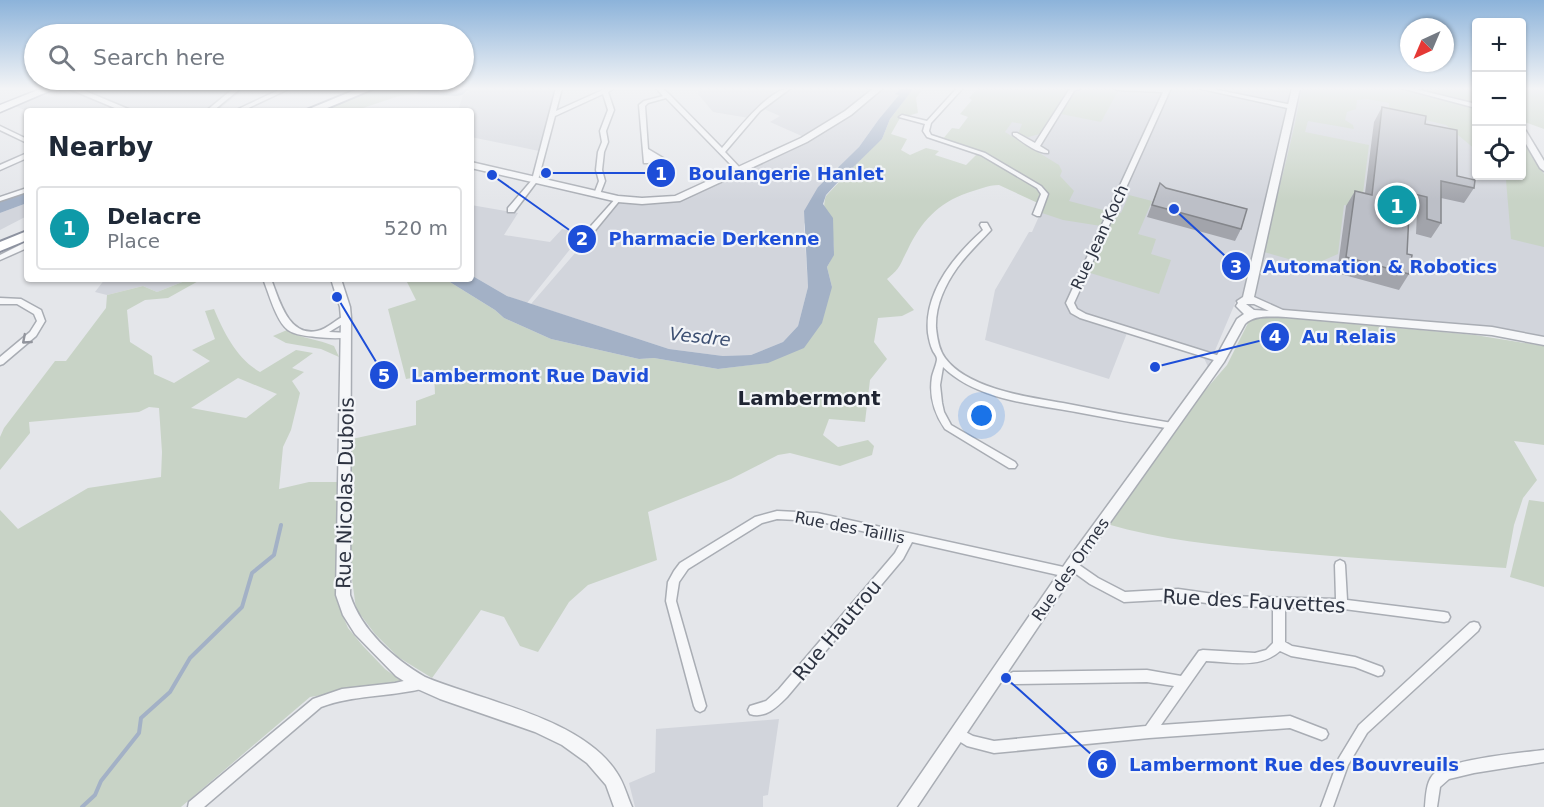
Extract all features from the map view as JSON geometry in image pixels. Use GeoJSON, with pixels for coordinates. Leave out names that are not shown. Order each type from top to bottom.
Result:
{"type":"FeatureCollection","features":[{"type":"Feature","properties":{"kind":"highway"},"geometry":{"type":"LineString","coordinates":[[0,241],[24,230]]}},
{"type":"Feature","properties":{"kind":"highway"},"geometry":{"type":"LineString","coordinates":[[0,247],[24,236]]}},
{"type":"Feature","properties":{"kind":"street"},"geometry":{"type":"LineString","coordinates":[[512,210],[535,180],[550,126]]}},
{"type":"Feature","properties":{"kind":"street"},"geometry":{"type":"LineString","coordinates":[[597,194],[602,181],[599,170],[600,152],[605,142],[603,131],[605,126]]}},
{"type":"Feature","properties":{"kind":"street"},"geometry":{"type":"LineString","coordinates":[[643,126],[645,150]]}},
{"type":"Feature","properties":{"kind":"street"},"geometry":{"type":"LineString","coordinates":[[697,126],[739,171]]}},
{"type":"Feature","properties":{"kind":"street"},"geometry":{"type":"LineString","coordinates":[[722,152],[745,126]]}},
{"type":"Feature","properties":{"kind":"street"},"geometry":{"type":"LineString","coordinates":[[474,166],[618,199],[642,201],[677,199],[804,140],[827,126]]}},
{"type":"Feature","properties":{"kind":"street"},"geometry":{"type":"LineString","coordinates":[[927,126],[926,131],[929,136],[989,157],[1039,188],[1045,194],[1037,214]]}},
{"type":"Feature","properties":{"kind":"street"},"geometry":{"type":"LineString","coordinates":[[1036,147],[1049,126]]}},
{"type":"Feature","properties":{"kind":"street","name":"Rue Jean Koch"},"geometry":{"type":"LineString","coordinates":[[1150,126],[1070,303],[1074,311],[1083,316],[1220,359]]}},
{"type":"Feature","properties":{"kind":"street","name":"Rue des Ormes"},"geometry":{"type":"LineString","coordinates":[[1234,333],[1246,299],[1288,126]]}},
{"type":"Feature","properties":{"kind":"street"},"geometry":{"type":"LineString","coordinates":[[0,128],[24,140]]}},
{"type":"Feature","properties":{"kind":"street"},"geometry":{"type":"LineString","coordinates":[[1015,134],[1046,152]]}},
{"type":"Feature","properties":{"kind":"street"},"geometry":{"type":"LineString","coordinates":[[1526,139],[1544,168]]}},
{"type":"Feature","properties":{"kind":"street"},"geometry":{"type":"LineString","coordinates":[[0,168],[24,156]]}},
{"type":"Feature","properties":{"kind":"street"},"geometry":{"type":"LineString","coordinates":[[0,199],[24,190]]}},
{"type":"Feature","properties":{"kind":"street"},"geometry":{"type":"LineString","coordinates":[[576,248],[618,199]]}},
{"type":"Feature","properties":{"kind":"street"},"geometry":{"type":"LineString","coordinates":[[984,225],[987,230],[960,258],[938,294],[932,331],[941,359],[963,377],[1015,397],[1172,426]]}},
{"type":"Feature","properties":{"kind":"street"},"geometry":{"type":"LineString","coordinates":[[0,258],[24,246]]}},
{"type":"Feature","properties":{"kind":"street"},"geometry":{"type":"LineString","coordinates":[[268,282],[290,326],[298,332],[318,333],[346,340]]}},
{"type":"Feature","properties":{"kind":"street","name":"Rue Nicolas Dubois"},"geometry":{"type":"LineString","coordinates":[[337,282],[343,296],[346,318],[343,595],[347,610],[363,634],[390,661],[421,683],[569,740],[606,768],[615,783],[623,807]]}},
{"type":"Feature","properties":{"kind":"street"},"geometry":{"type":"LineString","coordinates":[[1246,299],[1246,311],[1260,309],[1492,331],[1544,341]]}},
{"type":"Feature","properties":{"kind":"street"},"geometry":{"type":"LineString","coordinates":[[1246,299],[1260,309]]}},
{"type":"Feature","properties":{"kind":"street"},"geometry":{"type":"LineString","coordinates":[[0,301],[25,303],[38,312],[41,321],[33,334],[0,362]]}},
{"type":"Feature","properties":{"kind":"street","name":"Rue des Ormes"},"geometry":{"type":"LineString","coordinates":[[907,807],[1070,569],[1220,359],[1245,317],[1260,309]]}},
{"type":"Feature","properties":{"kind":"street"},"geometry":{"type":"LineString","coordinates":[[318,333],[330,329],[346,318]]}},
{"type":"Feature","properties":{"kind":"street"},"geometry":{"type":"LineString","coordinates":[[941,359],[935,376],[938,410],[942,420],[948,427],[1012,465]]}},
{"type":"Feature","properties":{"kind":"street","name":"Rue des Taillis"},"geometry":{"type":"LineString","coordinates":[[700,706],[671,601],[671,588],[675,576],[684,566],[759,520],[777,515],[817,517],[909,538],[1070,569]]}},
{"type":"Feature","properties":{"kind":"street","name":"Rue Hautrou"},"geometry":{"type":"LineString","coordinates":[[754,710],[769,706],[783,693],[899,556],[909,538]]}},
{"type":"Feature","properties":{"kind":"street"},"geometry":{"type":"LineString","coordinates":[[1340,565],[1342,604]]}},
{"type":"Feature","properties":{"kind":"street","name":"Rue des Fauvettes"},"geometry":{"type":"LineString","coordinates":[[1070,569],[1124,597],[1178,594],[1228,602],[1342,604],[1444,617]]}},
{"type":"Feature","properties":{"kind":"street"},"geometry":{"type":"LineString","coordinates":[[1149,732],[1203,655],[1255,658],[1269,654],[1279,645],[1279,602]]}},
{"type":"Feature","properties":{"kind":"street"},"geometry":{"type":"LineString","coordinates":[[1327,807],[1343,762],[1363,729],[1474,627]]}},
{"type":"Feature","properties":{"kind":"street"},"geometry":{"type":"LineString","coordinates":[[1279,645],[1291,651],[1355,662],[1378,671]]}},
{"type":"Feature","properties":{"kind":"street"},"geometry":{"type":"LineString","coordinates":[[1013,678],[1147,676],[1184,682]]}},
{"type":"Feature","properties":{"kind":"street"},"geometry":{"type":"LineString","coordinates":[[194,807],[316,703],[334,696],[405,688],[421,683]]}},
{"type":"Feature","properties":{"kind":"street"},"geometry":{"type":"LineString","coordinates":[[958,734],[971,742],[994,747],[1149,732],[1290,722],[1322,734]]}},
{"type":"Feature","properties":{"kind":"street"},"geometry":{"type":"LineString","coordinates":[[1431,807],[1433,788],[1441,776],[1544,756]]}},
{"type":"Feature","properties":{"kind":"shaded area"},"geometry":{"type":"Polygon","coordinates":[[[474,126],[546,126],[539,151],[474,138],[474,126]]]}},
{"type":"Feature","properties":{"kind":"shaded area"},"geometry":{"type":"Polygon","coordinates":[[[778,126],[822,126],[804,137],[778,126]]]}},
{"type":"Feature","properties":{"kind":"shaded area"},"geometry":{"type":"Polygon","coordinates":[[[824,126],[874,126],[859,147],[818,187],[804,225],[808,287],[798,326],[783,342],[751,355],[723,356],[669,349],[531,304],[620,201],[681,200],[824,126]]]}},
{"type":"Feature","properties":{"kind":"shaded area"},"geometry":{"type":"Polygon","coordinates":[[[887,126],[896,126],[891,134],[907,139],[901,150],[910,155],[926,148],[939,151],[935,155],[966,165],[977,154],[984,155],[1025,179],[1044,194],[1040,204],[999,185],[983,188],[947,202],[931,215],[913,239],[900,266],[887,279],[914,310],[902,316],[878,318],[874,342],[887,359],[870,380],[865,422],[829,419],[823,435],[838,447],[868,440],[874,446],[872,455],[840,466],[790,453],[778,455],[731,479],[648,512],[657,560],[588,585],[569,602],[538,652],[520,646],[504,617],[481,610],[432,678],[398,657],[375,634],[356,609],[350,564],[352,439],[416,425],[416,401],[435,394],[434,374],[406,379],[388,309],[416,300],[407,282],[450,282],[504,318],[551,339],[639,359],[654,358],[718,369],[767,363],[832,287],[827,267],[834,247],[825,213],[826,196],[882,139],[887,126]]]}},
{"type":"Feature","properties":{"kind":"shaded area"},"geometry":{"type":"Polygon","coordinates":[[[962,126],[1009,126],[1005,132],[1059,165],[1062,171],[1060,176],[1074,191],[1069,201],[1107,211],[1101,226],[1063,220],[1039,212],[1047,196],[1043,190],[979,150],[942,140],[952,128],[959,129],[962,126]]]}},
{"type":"Feature","properties":{"kind":"shaded area"},"geometry":{"type":"Polygon","coordinates":[[[1000,126],[1472,126],[1472,180],[1526,180],[1526,147],[1544,174],[1544,337],[1499,327],[1282,309],[1262,300],[1242,296],[1236,301],[1208,367],[1204,358],[1127,333],[1109,379],[985,340],[995,290],[1029,232],[1032,232],[1048,196],[1045,186],[990,153],[1000,126]]]}},
{"type":"Feature","properties":{"kind":"shaded area"},"geometry":{"type":"Polygon","coordinates":[[[1021,126],[1045,126],[1040,134],[1028,137],[1018,134],[1021,126]]]}},
{"type":"Feature","properties":{"kind":"shaded area"},"geometry":{"type":"Polygon","coordinates":[[[1295,126],[1307,126],[1305,132],[1369,145],[1361,209],[1344,205],[1338,254],[1322,261],[1320,268],[1264,252],[1295,126]]]}},
{"type":"Feature","properties":{"kind":"shaded area"},"geometry":{"type":"Polygon","coordinates":[[[1335,126],[1353,126],[1354,129],[1335,126]]]}},
{"type":"Feature","properties":{"kind":"shaded area"},"geometry":{"type":"Polygon","coordinates":[[[1447,126],[1472,126],[1472,147],[1447,126]]]}},
{"type":"Feature","properties":{"kind":"shaded area"},"geometry":{"type":"Polygon","coordinates":[[[1526,147],[1544,174],[1544,247],[1511,239],[1506,180],[1526,180],[1526,147]]]}},
{"type":"Feature","properties":{"kind":"shaded area"},"geometry":{"type":"Polygon","coordinates":[[[1129,195],[1152,201],[1138,234],[1156,239],[1151,254],[1171,260],[1159,294],[1087,272],[1115,211],[1121,213],[1129,195]]]}},
{"type":"Feature","properties":{"kind":"shaded area"},"geometry":{"type":"Polygon","coordinates":[[[24,204],[24,218],[0,230],[0,213],[24,204]]]}},
{"type":"Feature","properties":{"kind":"shaded area"},"geometry":{"type":"Polygon","coordinates":[[[474,206],[518,213],[504,235],[550,242],[562,229],[583,233],[527,303],[507,296],[474,277],[474,206]]]}},
{"type":"Feature","properties":{"kind":"shaded area"},"geometry":{"type":"Polygon","coordinates":[[[103,282],[182,282],[157,292],[143,286],[107,295],[95,292],[103,282]]]}},
{"type":"Feature","properties":{"kind":"shaded area"},"geometry":{"type":"Polygon","coordinates":[[[182,282],[197,282],[168,298],[145,300],[127,310],[130,342],[152,356],[154,374],[174,383],[210,361],[192,350],[215,339],[205,311],[214,309],[238,353],[260,372],[296,350],[313,353],[292,368],[304,372],[292,381],[300,393],[291,430],[283,447],[279,489],[309,482],[338,482],[337,602],[348,628],[385,669],[403,682],[310,697],[181,807],[0,807],[0,510],[18,529],[88,488],[161,477],[162,452],[159,408],[149,407],[139,412],[29,422],[30,433],[0,470],[0,437],[4,428],[55,361],[66,361],[106,308],[107,295],[143,286],[157,292],[182,282]],[[238,378],[191,408],[246,418],[277,394],[238,378]]]}},
{"type":"Feature","properties":{"kind":"shaded area"},"geometry":{"type":"Polygon","coordinates":[[[1277,317],[1475,335],[1544,346],[1544,445],[1514,441],[1537,480],[1523,498],[1514,525],[1506,568],[1273,551],[1168,538],[1107,524],[1201,395],[1227,365],[1249,321],[1277,317]]]}},
{"type":"Feature","properties":{"kind":"shaded area"},"geometry":{"type":"Polygon","coordinates":[[[287,330],[334,346],[339,357],[321,349],[286,343],[273,336],[287,330]]]}},
{"type":"Feature","properties":{"kind":"shaded area"},"geometry":{"type":"Polygon","coordinates":[[[1529,500],[1544,502],[1544,587],[1510,577],[1529,500]]]}},
{"type":"Feature","properties":{"kind":"shaded area"},"geometry":{"type":"Polygon","coordinates":[[[779,719],[768,795],[763,796],[763,807],[635,807],[629,783],[655,772],[656,729],[779,719]]]}},
{"type":"Feature","properties":{"kind":"water","name":"Vesdre"},"geometry":{"type":"Polygon","coordinates":[[[874,126],[887,126],[882,139],[826,195],[823,204],[833,218],[834,255],[827,267],[832,287],[822,323],[804,348],[768,363],[718,369],[654,358],[639,359],[551,339],[504,318],[450,282],[474,282],[474,277],[507,296],[669,349],[723,356],[751,355],[783,342],[798,326],[808,287],[804,211],[818,187],[859,147],[874,126]]]}},
{"type":"Feature","properties":{"kind":"water"},"geometry":{"type":"Polygon","coordinates":[[[24,193],[24,204],[0,213],[0,201],[24,193]]]}},
{"type":"Feature","properties":{"kind":"building"},"geometry":{"type":"Polygon","coordinates":[[[1380,126],[1434,126],[1457,130],[1457,176],[1475,180],[1474,188],[1441,181],[1441,223],[1427,219],[1427,197],[1410,193],[1407,254],[1412,255],[1409,274],[1346,257],[1355,191],[1372,195],[1380,126]]]}},
{"type":"Feature","properties":{"kind":"building"},"geometry":{"type":"Polygon","coordinates":[[[1160,183],[1166,188],[1247,209],[1241,229],[1152,205],[1160,183]]]}},
{"type":"Feature","properties":{"kind":"waterway"},"geometry":{"type":"LineString","coordinates":[[82,807],[95,795],[101,781],[139,733],[141,718],[170,692],[190,658],[242,607],[252,573],[274,555],[281,525]]}},
{"type":"Feature","properties":{"kind":"place","name":"Boulangerie Hanlet"},"geometry":{"type":"Point","coordinates":[546,173]}},
{"type":"Feature","properties":{"kind":"place","name":"Pharmacie Derkenne"},"geometry":{"type":"Point","coordinates":[492,175]}},
{"type":"Feature","properties":{"kind":"place","name":"Delacre"},"geometry":{"type":"Point","coordinates":[1397,205]}},
{"type":"Feature","properties":{"kind":"place","name":"Automation & Robotics"},"geometry":{"type":"Point","coordinates":[1174,209]}},
{"type":"Feature","properties":{"kind":"place","name":"Lambermont Rue David"},"geometry":{"type":"Point","coordinates":[337,297]}},
{"type":"Feature","properties":{"kind":"place","name":"Au Relais"},"geometry":{"type":"Point","coordinates":[1155,367]}},
{"type":"Feature","properties":{"kind":"place","name":"Lambermont Rue des Bouvreuils"},"geometry":{"type":"Point","coordinates":[1006,678]}},
{"type":"Feature","properties":{"kind":"district","name":"Lambermont"},"geometry":{"type":"Point","coordinates":[809,398]}}]}
